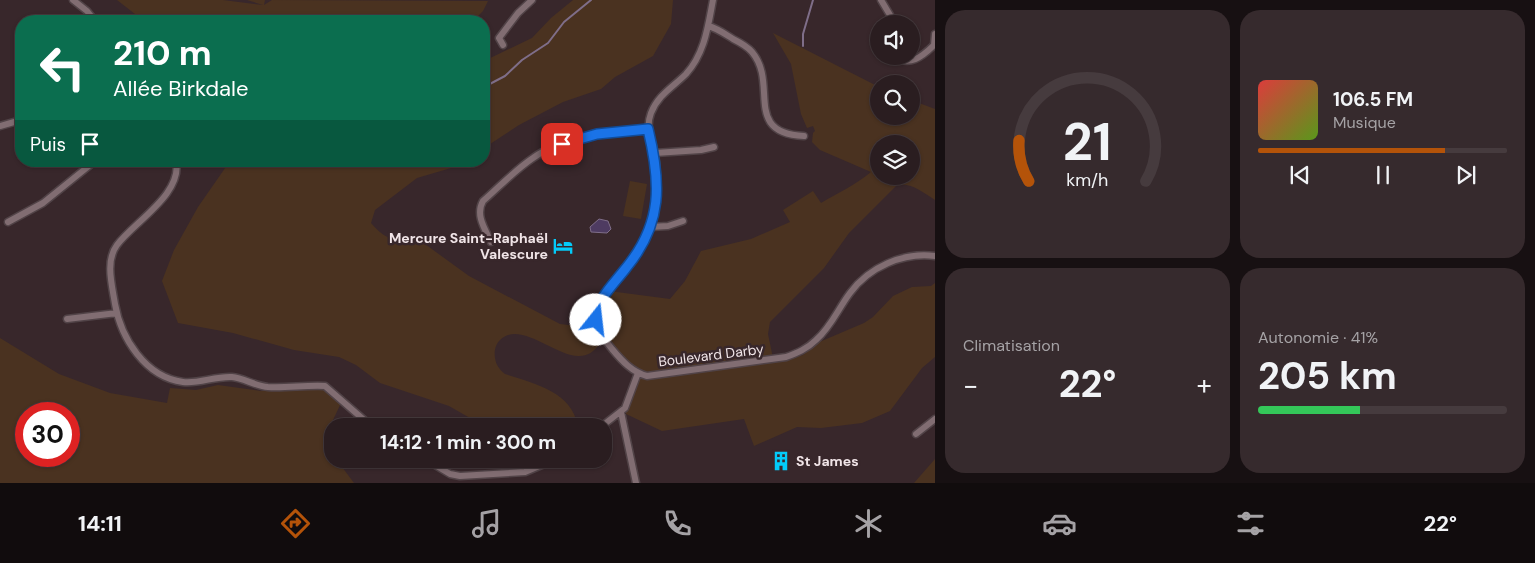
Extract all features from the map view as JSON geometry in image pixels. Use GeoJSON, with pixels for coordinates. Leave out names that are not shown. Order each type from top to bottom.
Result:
{"type":"FeatureCollection","features":[{"type":"Feature","properties":{"kind":"street"},"geometry":{"type":"LineString","coordinates":[[73,0],[90,15]]}},
{"type":"Feature","properties":{"kind":"street"},"geometry":{"type":"LineString","coordinates":[[503,45],[499,38],[518,13],[532,0]]}},
{"type":"Feature","properties":{"kind":"street"},"geometry":{"type":"LineString","coordinates":[[612,419],[621,412],[627,403],[638,373],[618,355],[601,335],[596,320],[596,312],[603,296],[639,251],[650,227],[656,196],[655,153],[648,129],[656,104],[694,64],[704,46],[713,0]]}},
{"type":"Feature","properties":{"kind":"street"},"geometry":{"type":"LineString","coordinates":[[881,0],[890,15]]}},
{"type":"Feature","properties":{"kind":"street"},"geometry":{"type":"LineString","coordinates":[[708,26],[752,52],[763,77],[766,118],[775,129],[786,134],[804,136]]}},
{"type":"Feature","properties":{"kind":"street"},"geometry":{"type":"LineString","coordinates":[[920,58],[934,45],[935,34]]}},
{"type":"Feature","properties":{"kind":"street"},"geometry":{"type":"LineString","coordinates":[[0,126],[15,122]]}},
{"type":"Feature","properties":{"kind":"street"},"geometry":{"type":"LineString","coordinates":[[491,242],[479,216],[479,207],[483,201],[533,157],[562,144],[597,134],[648,129]]}},
{"type":"Feature","properties":{"kind":"street"},"geometry":{"type":"LineString","coordinates":[[655,153],[701,150],[714,146]]}},
{"type":"Feature","properties":{"kind":"street"},"geometry":{"type":"LineString","coordinates":[[8,222],[43,203],[88,167]]}},
{"type":"Feature","properties":{"kind":"street"},"geometry":{"type":"LineString","coordinates":[[176,167],[175,179],[169,190],[116,247],[110,266],[117,314],[123,332],[134,350],[166,376],[183,382],[232,377],[268,387],[325,386],[362,418]]}},
{"type":"Feature","properties":{"kind":"street"},"geometry":{"type":"LineString","coordinates":[[650,227],[668,226],[683,221]]}},
{"type":"Feature","properties":{"kind":"street","name":"Boulevard Darby"},"geometry":{"type":"LineString","coordinates":[[638,373],[647,376],[671,374],[786,357],[806,349],[817,340],[850,293],[880,267],[913,256],[935,256]]}},
{"type":"Feature","properties":{"kind":"street"},"geometry":{"type":"LineString","coordinates":[[67,319],[117,314]]}},
{"type":"Feature","properties":{"kind":"street"},"geometry":{"type":"LineString","coordinates":[[621,412],[636,483]]}},
{"type":"Feature","properties":{"kind":"street"},"geometry":{"type":"LineString","coordinates":[[916,434],[935,419]]}},
{"type":"Feature","properties":{"kind":"street"},"geometry":{"type":"LineString","coordinates":[[440,468],[450,474],[460,476],[524,472],[534,468]]}},
{"type":"Feature","properties":{"kind":"shaded area"},"geometry":{"type":"Polygon","coordinates":[[[117,0],[223,0],[263,5],[247,0],[265,0],[264,5],[272,0],[488,1],[479,15],[136,15],[117,0]]]}},
{"type":"Feature","properties":{"kind":"shaded area"},"geometry":{"type":"Polygon","coordinates":[[[573,0],[673,0],[671,24],[653,56],[615,77],[601,89],[563,102],[519,125],[490,144],[490,58],[532,38],[551,18],[573,0]]]}},
{"type":"Feature","properties":{"kind":"shaded area"},"geometry":{"type":"Polygon","coordinates":[[[773,33],[870,82],[870,125],[920,125],[920,103],[935,109],[935,200],[922,191],[907,185],[920,185],[920,135],[870,135],[870,172],[820,150],[812,142],[815,131],[813,126],[807,128],[801,114],[791,64],[773,33]]]}},
{"type":"Feature","properties":{"kind":"shaded area"},"geometry":{"type":"Polygon","coordinates":[[[226,167],[453,167],[417,178],[375,210],[371,223],[381,233],[392,239],[418,239],[469,276],[560,324],[577,326],[591,323],[599,345],[592,352],[579,356],[570,355],[518,334],[508,335],[497,344],[495,356],[498,367],[505,374],[539,386],[560,397],[568,405],[575,418],[470,418],[449,406],[380,383],[356,365],[339,357],[294,350],[233,333],[178,323],[162,281],[174,250],[198,207],[226,167]]]}},
{"type":"Feature","properties":{"kind":"shaded area"},"geometry":{"type":"Polygon","coordinates":[[[870,173],[870,185],[897,185],[849,233],[824,268],[770,322],[768,334],[774,363],[803,355],[817,343],[864,323],[873,317],[893,296],[912,287],[931,286],[935,283],[935,357],[922,368],[890,411],[862,423],[821,428],[797,427],[754,446],[744,419],[662,431],[626,414],[626,410],[638,385],[637,368],[625,359],[612,344],[602,327],[599,313],[609,291],[670,299],[685,281],[701,251],[751,239],[790,222],[783,210],[813,191],[821,203],[853,185],[870,173]]]}},
{"type":"Feature","properties":{"kind":"shaded area"},"geometry":{"type":"Polygon","coordinates":[[[630,181],[647,184],[641,219],[623,216],[630,181]]]}},
{"type":"Feature","properties":{"kind":"shaded area"},"geometry":{"type":"Polygon","coordinates":[[[599,219],[608,221],[611,229],[607,233],[591,232],[590,227],[599,219]]]}},
{"type":"Feature","properties":{"kind":"shaded area"},"geometry":{"type":"Polygon","coordinates":[[[0,338],[59,374],[110,393],[167,403],[170,388],[196,390],[218,385],[261,391],[319,385],[342,401],[334,418],[324,418],[324,468],[343,468],[354,483],[0,483],[0,338]]]}},
{"type":"Feature","properties":{"kind":"shaded area"},"geometry":{"type":"Polygon","coordinates":[[[935,459],[935,483],[914,483],[935,459]]]}},
{"type":"Feature","properties":{"kind":"waterway"},"geometry":{"type":"LineString","coordinates":[[490,84],[505,76],[522,60],[548,43],[564,22],[591,0]]}},
{"type":"Feature","properties":{"kind":"waterway"},"geometry":{"type":"LineString","coordinates":[[803,46],[803,34],[813,0]]}},
{"type":"Feature","properties":{"kind":"place","name":"Mercure Saint-Raphaël Valescure"},"geometry":{"type":"Point","coordinates":[563,246]}},
{"type":"Feature","properties":{"kind":"place","name":"St James"},"geometry":{"type":"Point","coordinates":[781,461]}},
{"type":"Feature","properties":{"kind":"route"},"geometry":{"type":"LineString","coordinates":[[562,144],[597,134],[648,129],[655,153],[656,196],[650,227],[639,251],[598,304],[596,320]]}}]}
